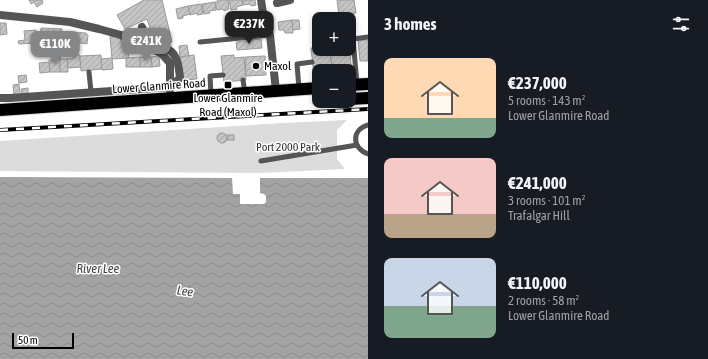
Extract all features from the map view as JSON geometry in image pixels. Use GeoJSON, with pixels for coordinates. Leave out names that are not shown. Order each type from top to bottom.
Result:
{"type":"FeatureCollection","features":[{"type":"Feature","properties":{"kind":"highway","name":"Lower Glanmire Road"},"geometry":{"type":"LineString","coordinates":[[0,110],[170,93],[211,96],[312,89]]}},
{"type":"Feature","properties":{"kind":"highway"},"geometry":{"type":"LineString","coordinates":[[356,99],[368,98]]}},
{"type":"Feature","properties":{"kind":"street"},"geometry":{"type":"LineString","coordinates":[[260,0],[264,18],[270,34],[276,91]]}},
{"type":"Feature","properties":{"kind":"street"},"geometry":{"type":"LineString","coordinates":[[277,3],[290,0]]}},
{"type":"Feature","properties":{"kind":"street"},"geometry":{"type":"LineString","coordinates":[[0,15],[70,22],[121,36],[161,53],[170,63],[170,93]]}},
{"type":"Feature","properties":{"kind":"street"},"geometry":{"type":"LineString","coordinates":[[142,27],[147,38],[155,47],[169,50],[175,56],[180,78],[170,93]]}},
{"type":"Feature","properties":{"kind":"street"},"geometry":{"type":"LineString","coordinates":[[0,98],[91,92],[170,93]]}},
{"type":"Feature","properties":{"kind":"lane"},"geometry":{"type":"LineString","coordinates":[[200,42],[270,34]]}},
{"type":"Feature","properties":{"kind":"lane"},"geometry":{"type":"LineString","coordinates":[[358,85],[353,39],[368,38]]}},
{"type":"Feature","properties":{"kind":"lane"},"geometry":{"type":"LineString","coordinates":[[299,90],[297,64],[312,62]]}},
{"type":"Feature","properties":{"kind":"lane"},"geometry":{"type":"LineString","coordinates":[[89,72],[91,92]]}},
{"type":"Feature","properties":{"kind":"lane"},"geometry":{"type":"LineString","coordinates":[[211,96],[210,76],[223,74]]}},
{"type":"Feature","properties":{"kind":"lane"},"geometry":{"type":"LineString","coordinates":[[243,80],[245,93]]}},
{"type":"Feature","properties":{"kind":"lane"},"geometry":{"type":"LineString","coordinates":[[368,125],[360,128],[356,136],[357,145],[362,152],[368,154]]}},
{"type":"Feature","properties":{"kind":"lane"},"geometry":{"type":"LineString","coordinates":[[261,160],[357,145]]}},
{"type":"Feature","properties":{"kind":"green space","name":"Port 2000 Park"},"geometry":{"type":"Polygon","coordinates":[[[347,120],[337,130],[337,159],[345,169],[261,173],[0,171],[0,141],[347,120]]]}},
{"type":"Feature","properties":{"kind":"water","name":"River Lee"},"geometry":{"type":"Polygon","coordinates":[[[0,177],[232,178],[233,194],[240,194],[240,204],[264,204],[266,202],[266,196],[260,193],[260,178],[368,178],[368,359],[0,359],[0,177]]]}},
{"type":"Feature","properties":{"kind":"building"},"geometry":{"type":"Polygon","coordinates":[[[29,0],[42,0],[43,3],[37,7],[34,2],[31,4],[29,0]]]}},
{"type":"Feature","properties":{"kind":"building"},"geometry":{"type":"Polygon","coordinates":[[[144,0],[162,0],[172,42],[156,45],[147,19],[125,29],[117,15],[144,0]]]}},
{"type":"Feature","properties":{"kind":"building"},"geometry":{"type":"Polygon","coordinates":[[[217,0],[228,0],[229,9],[224,11],[223,9],[217,10],[215,2],[218,2],[217,0]]]}},
{"type":"Feature","properties":{"kind":"building"},"geometry":{"type":"Polygon","coordinates":[[[229,0],[242,0],[243,5],[236,7],[237,9],[231,10],[229,0]]]}},
{"type":"Feature","properties":{"kind":"building"},"geometry":{"type":"Polygon","coordinates":[[[242,0],[255,0],[256,5],[243,5],[242,0]]]}},
{"type":"Feature","properties":{"kind":"building"},"geometry":{"type":"Polygon","coordinates":[[[337,0],[354,0],[356,12],[339,12],[337,0]]]}},
{"type":"Feature","properties":{"kind":"building"},"geometry":{"type":"Polygon","coordinates":[[[215,2],[216,10],[209,11],[210,13],[204,14],[202,4],[215,2]]]}},
{"type":"Feature","properties":{"kind":"building"},"geometry":{"type":"Polygon","coordinates":[[[201,4],[203,14],[197,15],[197,13],[190,15],[188,6],[201,4]]]}},
{"type":"Feature","properties":{"kind":"building"},"geometry":{"type":"Polygon","coordinates":[[[188,6],[190,14],[178,19],[176,9],[188,6]]]}},
{"type":"Feature","properties":{"kind":"building"},"geometry":{"type":"Polygon","coordinates":[[[292,20],[293,33],[285,33],[284,30],[279,30],[278,22],[292,20]]]}},
{"type":"Feature","properties":{"kind":"building"},"geometry":{"type":"Polygon","coordinates":[[[292,20],[299,20],[300,29],[293,30],[292,20]]]}},
{"type":"Feature","properties":{"kind":"building"},"geometry":{"type":"Polygon","coordinates":[[[0,23],[6,23],[7,34],[0,35],[0,23]]]}},
{"type":"Feature","properties":{"kind":"building"},"geometry":{"type":"Polygon","coordinates":[[[41,28],[62,29],[61,42],[40,40],[41,28]]]}},
{"type":"Feature","properties":{"kind":"building"},"geometry":{"type":"Polygon","coordinates":[[[36,30],[37,43],[19,44],[18,41],[25,40],[24,31],[36,30]]]}},
{"type":"Feature","properties":{"kind":"building"},"geometry":{"type":"Polygon","coordinates":[[[72,32],[86,33],[88,35],[87,44],[70,41],[72,32]]]}},
{"type":"Feature","properties":{"kind":"building"},"geometry":{"type":"Polygon","coordinates":[[[110,36],[120,38],[121,42],[126,42],[129,58],[112,59],[110,36]]]}},
{"type":"Feature","properties":{"kind":"building"},"geometry":{"type":"Polygon","coordinates":[[[261,39],[262,48],[237,50],[236,42],[261,39]]]}},
{"type":"Feature","properties":{"kind":"building"},"geometry":{"type":"Polygon","coordinates":[[[358,40],[368,40],[368,61],[360,61],[358,40]]]}},
{"type":"Feature","properties":{"kind":"building"},"geometry":{"type":"Polygon","coordinates":[[[187,45],[189,56],[180,57],[179,46],[187,45]]]}},
{"type":"Feature","properties":{"kind":"building"},"geometry":{"type":"Polygon","coordinates":[[[311,48],[312,56],[331,56],[332,64],[313,64],[311,48]]]}},
{"type":"Feature","properties":{"kind":"building"},"geometry":{"type":"Polygon","coordinates":[[[74,54],[79,54],[81,67],[68,68],[67,59],[74,58],[74,54]]]}},
{"type":"Feature","properties":{"kind":"building"},"geometry":{"type":"Polygon","coordinates":[[[101,55],[102,69],[81,71],[80,56],[101,55]]]}},
{"type":"Feature","properties":{"kind":"building"},"geometry":{"type":"Polygon","coordinates":[[[194,55],[197,79],[184,80],[180,57],[194,55]]]}},
{"type":"Feature","properties":{"kind":"building"},"geometry":{"type":"Polygon","coordinates":[[[234,55],[234,58],[244,57],[246,80],[224,82],[221,56],[234,55]]]}},
{"type":"Feature","properties":{"kind":"building"},"geometry":{"type":"Polygon","coordinates":[[[60,56],[60,72],[50,72],[49,60],[53,60],[53,57],[60,56]]]}},
{"type":"Feature","properties":{"kind":"building"},"geometry":{"type":"Polygon","coordinates":[[[159,56],[160,66],[152,67],[151,57],[159,56]]]}},
{"type":"Feature","properties":{"kind":"building","name":"Maxol"},"geometry":{"type":"Polygon","coordinates":[[[265,56],[266,75],[246,76],[245,57],[265,56]]]}},
{"type":"Feature","properties":{"kind":"building"},"geometry":{"type":"Polygon","coordinates":[[[331,56],[350,56],[351,64],[332,64],[331,56]]]}},
{"type":"Feature","properties":{"kind":"building"},"geometry":{"type":"Polygon","coordinates":[[[140,57],[151,57],[152,67],[140,67],[140,57]]]}},
{"type":"Feature","properties":{"kind":"building"},"geometry":{"type":"Polygon","coordinates":[[[140,57],[140,67],[126,67],[126,58],[140,57]]]}},
{"type":"Feature","properties":{"kind":"building"},"geometry":{"type":"Polygon","coordinates":[[[112,58],[113,69],[102,70],[101,59],[112,58]]]}},
{"type":"Feature","properties":{"kind":"building"},"geometry":{"type":"Polygon","coordinates":[[[60,59],[67,59],[68,72],[60,72],[60,59]]]}},
{"type":"Feature","properties":{"kind":"building"},"geometry":{"type":"Polygon","coordinates":[[[49,62],[50,72],[40,73],[39,63],[49,62]]]}},
{"type":"Feature","properties":{"kind":"building"},"geometry":{"type":"Polygon","coordinates":[[[26,75],[27,82],[19,83],[18,76],[26,75]]]}},
{"type":"Feature","properties":{"kind":"building"},"geometry":{"type":"Polygon","coordinates":[[[19,84],[20,94],[14,95],[13,85],[19,84]]]}},
{"type":"Feature","properties":{"kind":"building"},"geometry":{"type":"Polygon","coordinates":[[[28,88],[28,95],[22,95],[21,89],[28,88]]]}},
{"type":"Feature","properties":{"kind":"building"},"geometry":{"type":"Polygon","coordinates":[[[220,133],[224,133],[226,134],[226,142],[220,143],[217,140],[217,136],[220,133]]]}},
{"type":"Feature","properties":{"kind":"building"},"geometry":{"type":"Polygon","coordinates":[[[227,135],[234,135],[234,140],[227,140],[227,135]]]}},
{"type":"Feature","properties":{"kind":"railway"},"geometry":{"type":"LineString","coordinates":[[0,130],[368,109]]}},
{"type":"Feature","properties":{"kind":"place","name":"Maxol"},"geometry":{"type":"Point","coordinates":[256,66]}},
{"type":"Feature","properties":{"kind":"place","name":"Lower Glanmire Road (Maxol)"},"geometry":{"type":"Point","coordinates":[228,85]}},
{"type":"Feature","properties":{"kind":"water label","name":"Lee"},"geometry":{"type":"Point","coordinates":[185,291]}}]}
